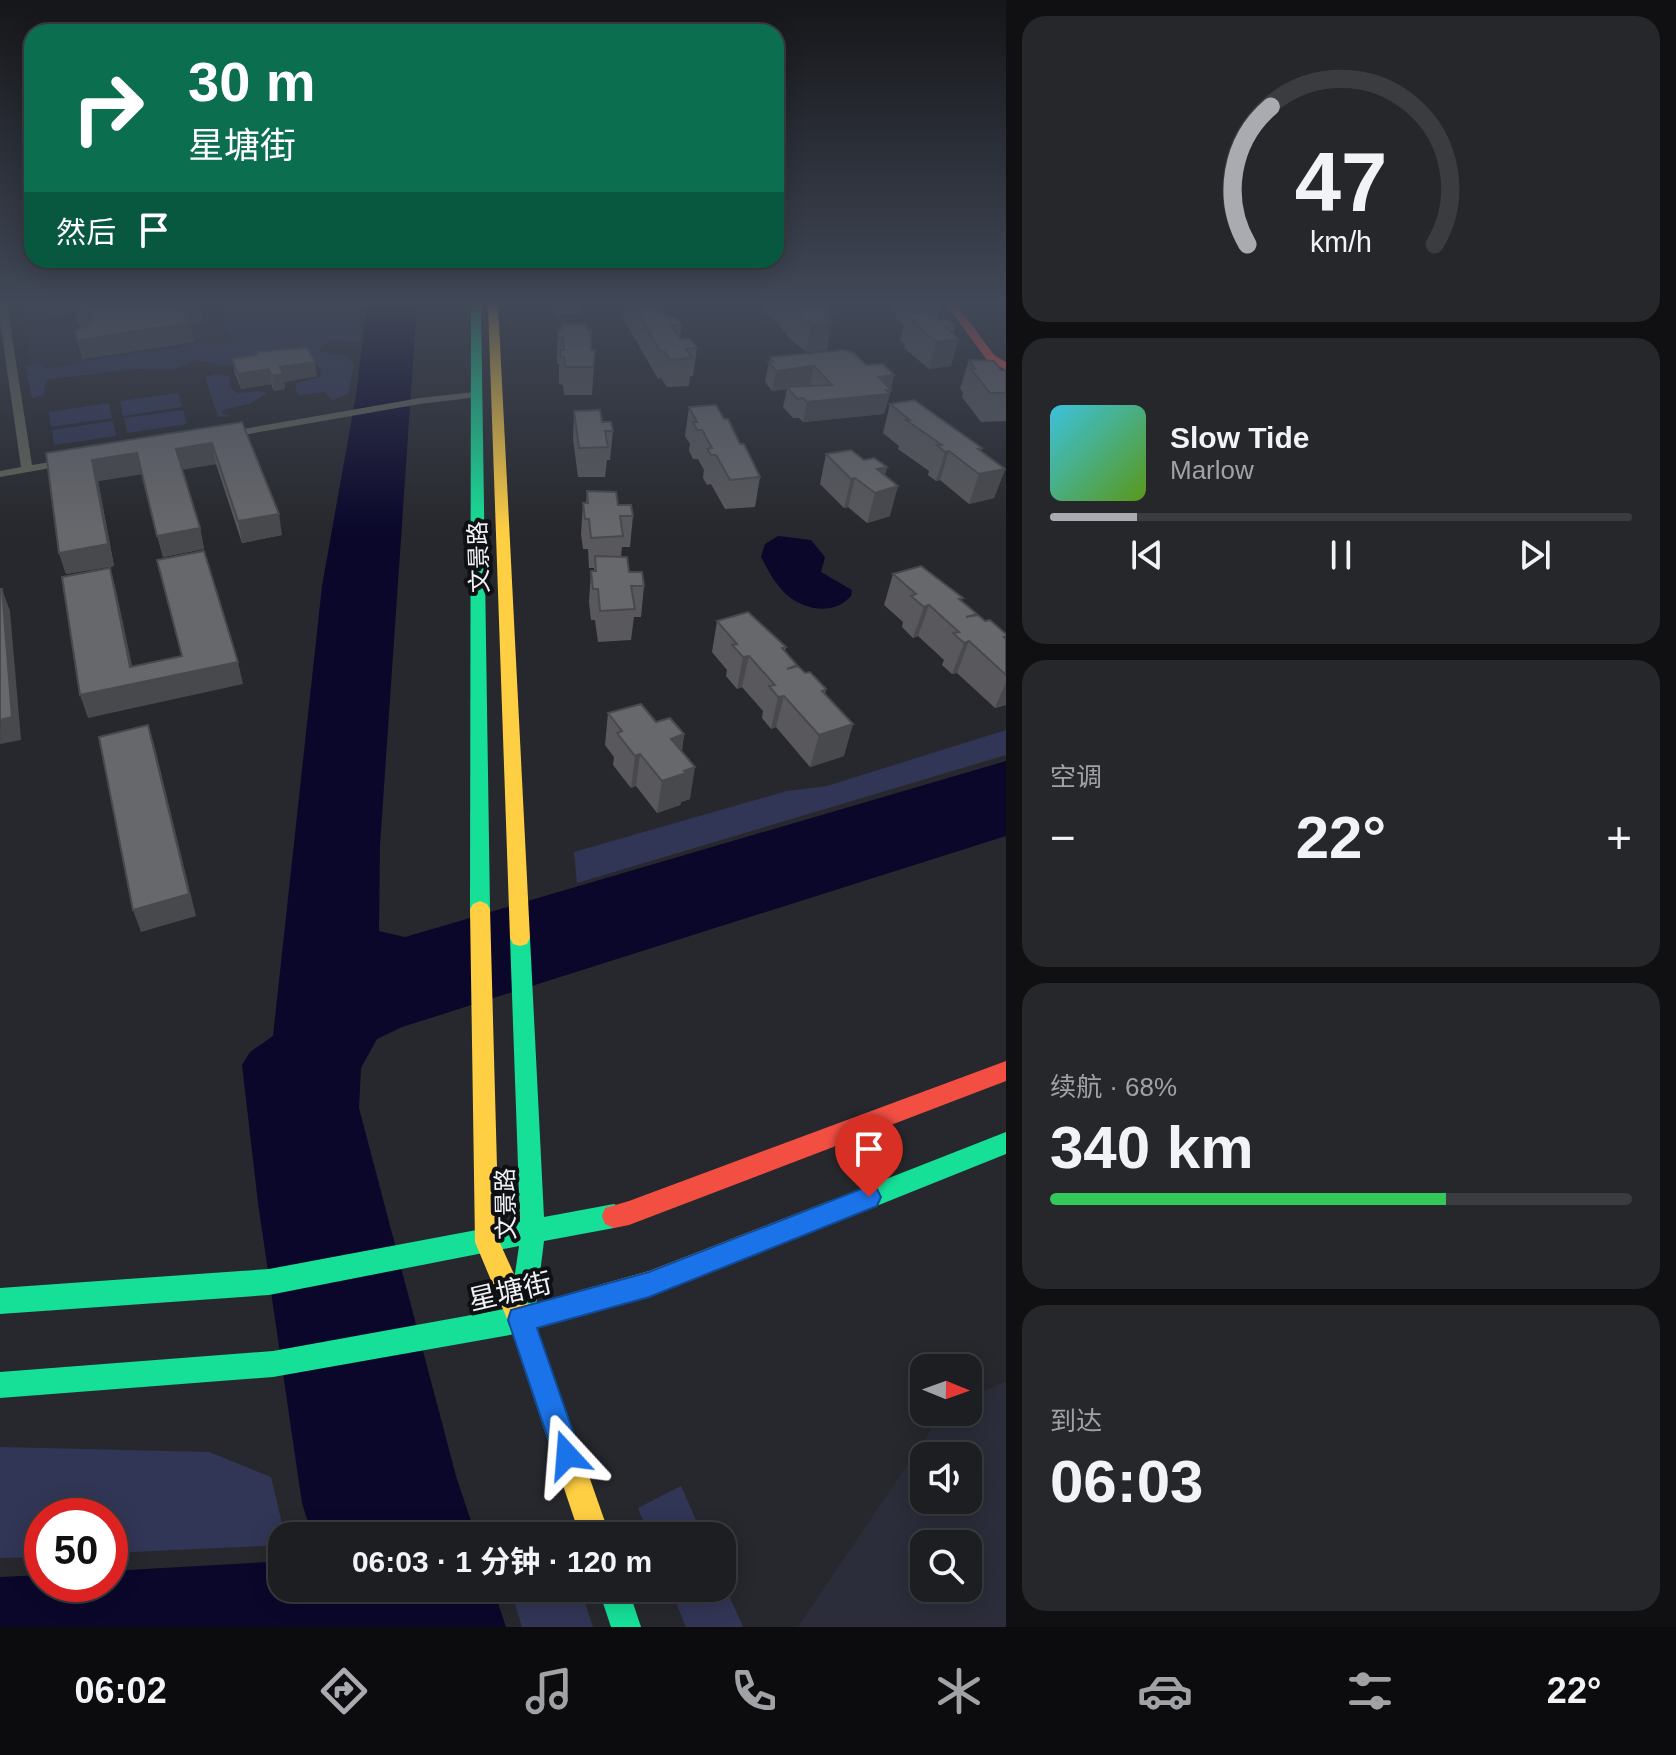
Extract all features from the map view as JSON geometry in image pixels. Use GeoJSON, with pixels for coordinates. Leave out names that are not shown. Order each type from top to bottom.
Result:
{"type":"FeatureCollection","features":[{"type":"Feature","properties":{"kind":"main road","name":"文景路"},"geometry":{"type":"LineString","coordinates":[[474,380],[487,1242],[521,1320]]}},
{"type":"Feature","properties":{"kind":"main road","name":"文景路"},"geometry":{"type":"LineString","coordinates":[[496,380],[533,1233],[521,1320]]}},
{"type":"Feature","properties":{"kind":"main road","name":"星塘街"},"geometry":{"type":"LineString","coordinates":[[0,1301],[269,1282],[629,1213],[1006,1071]]}},
{"type":"Feature","properties":{"kind":"main road","name":"星塘街"},"geometry":{"type":"LineString","coordinates":[[0,1385],[273,1364],[521,1320],[649,1284],[1006,1143]]}},
{"type":"Feature","properties":{"kind":"main road"},"geometry":{"type":"LineString","coordinates":[[521,1320],[590,1522]]}},
{"type":"Feature","properties":{"kind":"main road"},"geometry":{"type":"LineString","coordinates":[[618,1602],[626,1627]]}},
{"type":"Feature","properties":{"kind":"street"},"geometry":{"type":"LineString","coordinates":[[13,380],[27,470]]}},
{"type":"Feature","properties":{"kind":"street"},"geometry":{"type":"LineString","coordinates":[[216,437],[420,401],[474,395]]}},
{"type":"Feature","properties":{"kind":"street"},"geometry":{"type":"LineString","coordinates":[[0,474],[74,462]]}},
{"type":"Feature","properties":{"kind":"shaded area"},"geometry":{"type":"Polygon","coordinates":[[[28,380],[49,380],[46,381],[44,395],[32,398],[28,380]]]}},
{"type":"Feature","properties":{"kind":"shaded area"},"geometry":{"type":"Polygon","coordinates":[[[206,380],[229,380],[230,388],[238,393],[268,393],[249,404],[222,410],[223,414],[231,416],[218,417],[206,380]]]}},
{"type":"Feature","properties":{"kind":"shaded area"},"geometry":{"type":"Polygon","coordinates":[[[351,380],[348,394],[332,400],[325,392],[300,395],[296,392],[296,383],[351,380]]]}},
{"type":"Feature","properties":{"kind":"shaded area"},"geometry":{"type":"Polygon","coordinates":[[[358,380],[412,380],[380,846],[379,931],[405,937],[1006,761],[1006,836],[402,1027],[377,1039],[361,1068],[359,1108],[456,1476],[471,1522],[308,1522],[302,1503],[258,1203],[242,1065],[250,1052],[273,1036],[322,586],[358,380]]]}},
{"type":"Feature","properties":{"kind":"shaded area"},"geometry":{"type":"Polygon","coordinates":[[[178,393],[182,407],[123,416],[120,401],[178,393]]]}},
{"type":"Feature","properties":{"kind":"shaded area"},"geometry":{"type":"Polygon","coordinates":[[[109,403],[112,418],[51,427],[49,412],[109,403]]]}},
{"type":"Feature","properties":{"kind":"shaded area"},"geometry":{"type":"Polygon","coordinates":[[[183,410],[187,424],[127,433],[124,418],[183,410]]]}},
{"type":"Feature","properties":{"kind":"shaded area"},"geometry":{"type":"Polygon","coordinates":[[[113,421],[116,436],[54,445],[52,430],[113,421]]]}},
{"type":"Feature","properties":{"kind":"shaded area"},"geometry":{"type":"Polygon","coordinates":[[[778,536],[811,540],[825,557],[821,572],[852,590],[851,596],[843,603],[823,609],[793,600],[773,579],[761,557],[765,544],[778,536]]]}},
{"type":"Feature","properties":{"kind":"shaded area"},"geometry":{"type":"Polygon","coordinates":[[[1006,730],[1006,755],[577,883],[574,852],[787,791],[827,786],[1006,730]]]}},
{"type":"Feature","properties":{"kind":"shaded area"},"geometry":{"type":"Polygon","coordinates":[[[1006,1381],[1006,1627],[798,1627],[910,1461],[910,1514],[982,1514],[982,1442],[923,1442],[934,1426],[982,1426],[982,1392],[1006,1381]]]}},
{"type":"Feature","properties":{"kind":"shaded area"},"geometry":{"type":"Polygon","coordinates":[[[0,1447],[209,1452],[271,1477],[282,1522],[268,1522],[268,1546],[128,1552],[128,1498],[24,1498],[24,1557],[0,1558],[0,1447]]]}},
{"type":"Feature","properties":{"kind":"shaded area"},"geometry":{"type":"Polygon","coordinates":[[[681,1486],[697,1522],[644,1522],[638,1508],[681,1486]]]}},
{"type":"Feature","properties":{"kind":"shaded area"},"geometry":{"type":"Polygon","coordinates":[[[267,1562],[268,1602],[498,1602],[506,1627],[0,1627],[0,1577],[24,1576],[24,1602],[128,1602],[128,1570],[267,1562]]]}},
{"type":"Feature","properties":{"kind":"shaded area"},"geometry":{"type":"Polygon","coordinates":[[[514,1602],[585,1602],[593,1627],[522,1627],[514,1602]]]}},
{"type":"Feature","properties":{"kind":"shaded area"},"geometry":{"type":"Polygon","coordinates":[[[676,1602],[732,1602],[743,1627],[686,1627],[676,1602]]]}},
{"type":"Feature","properties":{"kind":"building"},"geometry":{"type":"Polygon","coordinates":[[[827,380],[882,380],[891,390],[886,390],[889,394],[807,402],[803,398],[797,399],[787,387],[832,385],[827,380]]]}},
{"type":"Feature","properties":{"kind":"building"},"geometry":{"type":"Polygon","coordinates":[[[980,380],[1006,380],[1006,393],[990,393],[980,380]]]}},
{"type":"Feature","properties":{"kind":"building"},"geometry":{"type":"Polygon","coordinates":[[[914,400],[982,448],[978,449],[1005,469],[979,474],[949,451],[945,452],[937,445],[942,445],[906,420],[910,420],[890,404],[914,400]]]}},
{"type":"Feature","properties":{"kind":"building"},"geometry":{"type":"Polygon","coordinates":[[[716,405],[724,419],[728,419],[740,444],[744,444],[760,477],[730,480],[716,455],[711,455],[707,449],[712,448],[702,430],[697,430],[693,422],[697,422],[689,407],[716,405]]]}},
{"type":"Feature","properties":{"kind":"building"},"geometry":{"type":"Polygon","coordinates":[[[600,410],[602,422],[611,422],[613,431],[605,431],[608,447],[579,448],[574,411],[600,410]]]}},
{"type":"Feature","properties":{"kind":"building"},"geometry":{"type":"Polygon","coordinates":[[[242,422],[279,514],[238,521],[212,443],[176,449],[200,528],[157,536],[137,453],[92,460],[108,544],[59,553],[46,453],[242,422]]]}},
{"type":"Feature","properties":{"kind":"building"},"geometry":{"type":"Polygon","coordinates":[[[851,450],[864,460],[874,458],[887,467],[877,469],[898,486],[875,493],[855,478],[851,479],[826,454],[851,450]]]}},
{"type":"Feature","properties":{"kind":"building"},"geometry":{"type":"Polygon","coordinates":[[[587,491],[616,492],[618,505],[631,505],[633,516],[620,516],[623,536],[591,538],[583,503],[588,503],[587,491]]]}},
{"type":"Feature","properties":{"kind":"building"},"geometry":{"type":"Polygon","coordinates":[[[204,551],[238,662],[80,695],[62,577],[110,568],[130,667],[182,656],[157,560],[204,551]]]}},
{"type":"Feature","properties":{"kind":"building"},"geometry":{"type":"Polygon","coordinates":[[[595,556],[627,557],[629,572],[642,572],[644,586],[631,586],[635,609],[600,611],[598,589],[593,589],[591,571],[596,571],[595,556]]]}},
{"type":"Feature","properties":{"kind":"building"},"geometry":{"type":"Polygon","coordinates":[[[921,566],[963,598],[959,599],[977,614],[966,617],[978,615],[985,621],[990,620],[1006,634],[1006,675],[969,641],[964,643],[953,633],[959,632],[929,605],[924,607],[911,596],[916,594],[893,574],[921,566]]]}},
{"type":"Feature","properties":{"kind":"building"},"geometry":{"type":"Polygon","coordinates":[[[0,589],[12,717],[0,720],[0,589]]]}},
{"type":"Feature","properties":{"kind":"building"},"geometry":{"type":"Polygon","coordinates":[[[748,612],[786,647],[782,648],[797,665],[787,669],[798,666],[805,673],[810,672],[826,689],[822,691],[853,724],[819,735],[784,696],[778,697],[769,686],[775,685],[749,656],[743,657],[732,645],[737,644],[717,621],[748,612]]]}},
{"type":"Feature","properties":{"kind":"building"},"geometry":{"type":"Polygon","coordinates":[[[641,704],[656,722],[670,718],[684,734],[671,739],[695,767],[662,781],[640,754],[635,756],[617,733],[622,731],[608,713],[641,704]]]}},
{"type":"Feature","properties":{"kind":"building"},"geometry":{"type":"Polygon","coordinates":[[[148,725],[189,894],[133,910],[99,737],[148,725]]]}},
{"type":"Feature","properties":{"kind":"traffic: fast"},"geometry":{"type":"LineString","coordinates":[[477,380],[480,909]]}},
{"type":"Feature","properties":{"kind":"traffic: fast"},"geometry":{"type":"LineString","coordinates":[[520,938],[533,1233],[521,1320]]}},
{"type":"Feature","properties":{"kind":"traffic: fast"},"geometry":{"type":"LineString","coordinates":[[829,1213],[1006,1143]]}},
{"type":"Feature","properties":{"kind":"traffic: fast"},"geometry":{"type":"LineString","coordinates":[[0,1301],[269,1282],[614,1216]]}},
{"type":"Feature","properties":{"kind":"traffic: fast"},"geometry":{"type":"LineString","coordinates":[[0,1385],[273,1364],[531,1317]]}},
{"type":"Feature","properties":{"kind":"traffic: fast"},"geometry":{"type":"LineString","coordinates":[[618,1602],[626,1627]]}},
{"type":"Feature","properties":{"kind":"traffic: slow"},"geometry":{"type":"LineString","coordinates":[[496,380],[520,938]]}},
{"type":"Feature","properties":{"kind":"traffic: slow"},"geometry":{"type":"LineString","coordinates":[[480,909],[487,1242],[521,1320],[590,1522]]}},
{"type":"Feature","properties":{"kind":"traffic: slow"},"geometry":{"type":"LineString","coordinates":[[531,1317],[649,1284],[829,1213]]}},
{"type":"Feature","properties":{"kind":"traffic: jam"},"geometry":{"type":"LineString","coordinates":[[614,1216],[1006,1071]]}},
{"type":"Feature","properties":{"kind":"route"},"geometry":{"type":"LineString","coordinates":[[567,1455],[521,1320],[649,1284],[869,1197]]}}]}
